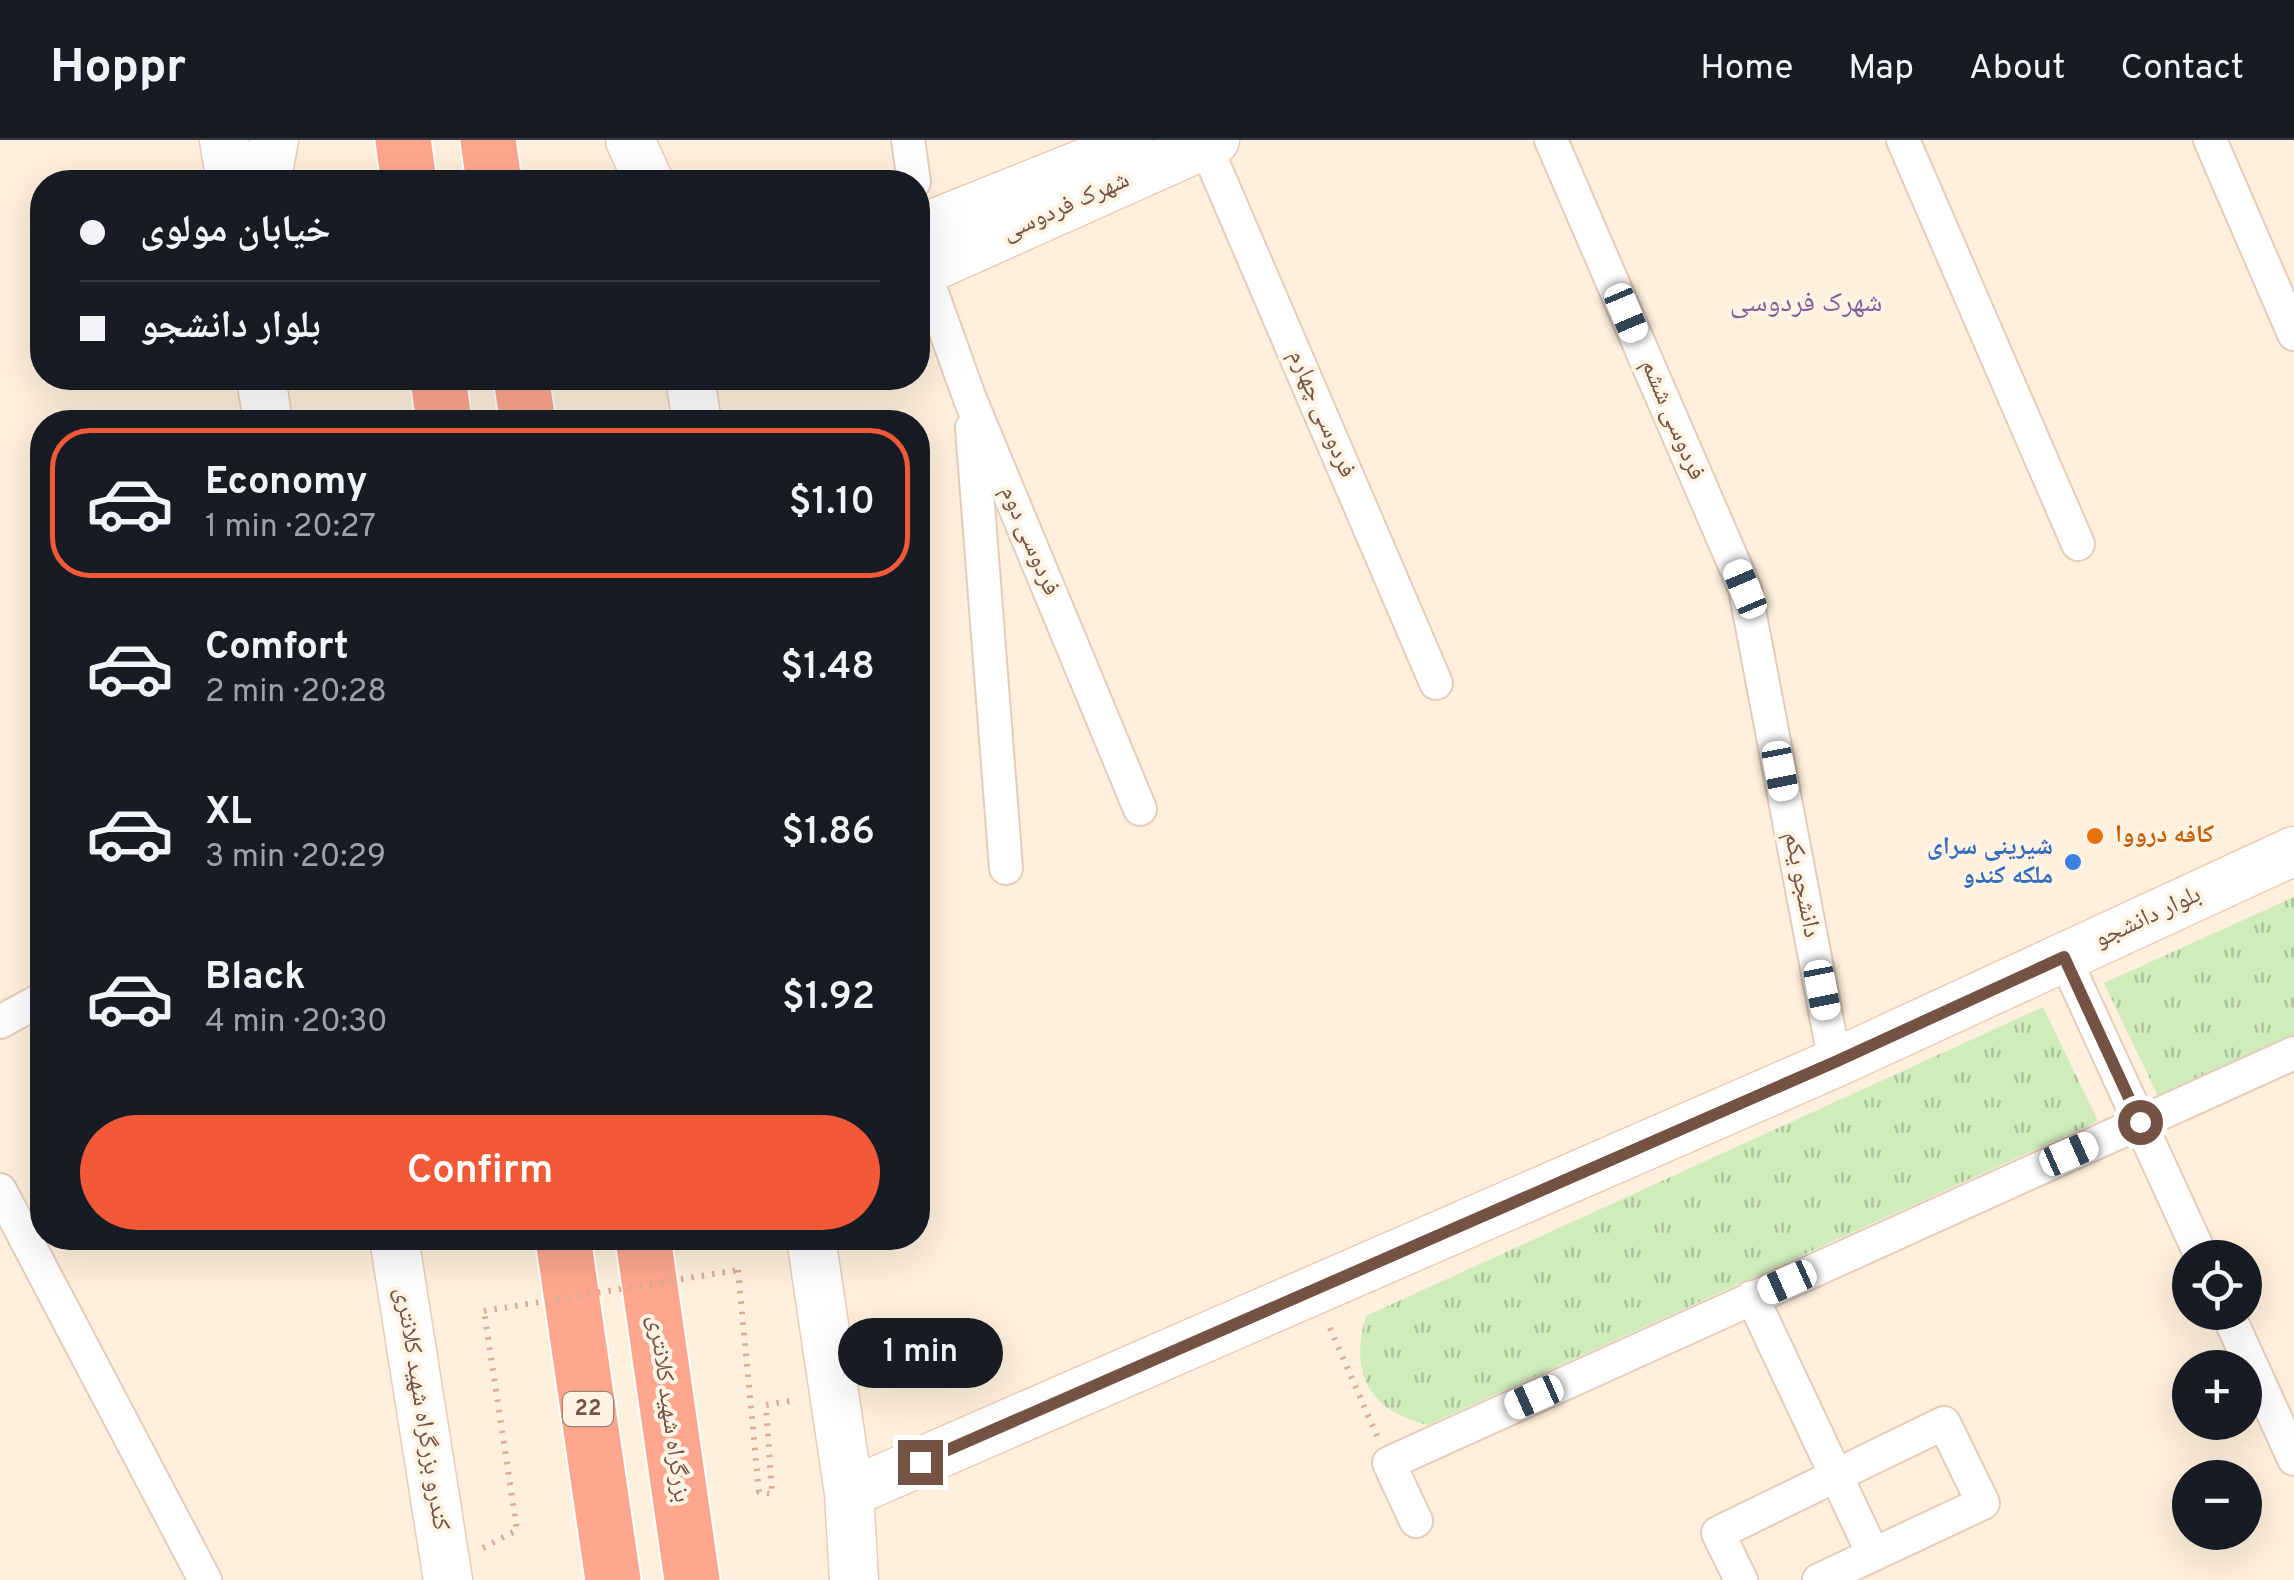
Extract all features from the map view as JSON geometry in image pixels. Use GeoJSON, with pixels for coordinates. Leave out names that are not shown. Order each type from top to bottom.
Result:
{"type":"FeatureCollection","features":[{"type":"Feature","properties":{"kind":"highway"},"geometry":{"type":"LineString","coordinates":[[403,140],[407,170]]}},
{"type":"Feature","properties":{"kind":"highway"},"geometry":{"type":"LineString","coordinates":[[488,140],[492,170]]}},
{"type":"Feature","properties":{"kind":"highway","name":"22"},"geometry":{"type":"LineString","coordinates":[[565,1250],[613,1580]]}},
{"type":"Feature","properties":{"kind":"highway","name":"بزرگراه شهید کلانتری"},"geometry":{"type":"LineString","coordinates":[[645,1250],[692,1580]]}},
{"type":"Feature","properties":{"kind":"street"},"geometry":{"type":"LineString","coordinates":[[224,140],[229,170]]}},
{"type":"Feature","properties":{"kind":"street"},"geometry":{"type":"LineString","coordinates":[[268,170],[274,140]]}},
{"type":"Feature","properties":{"kind":"street"},"geometry":{"type":"LineString","coordinates":[[630,140],[644,170]]}},
{"type":"Feature","properties":{"kind":"street"},"geometry":{"type":"LineString","coordinates":[[659,140],[663,170]]}},
{"type":"Feature","properties":{"kind":"street"},"geometry":{"type":"LineString","coordinates":[[908,140],[912,170]]}},
{"type":"Feature","properties":{"kind":"street","name":"شهرک فردوسی"},"geometry":{"type":"LineString","coordinates":[[930,237],[1142,140]]}},
{"type":"Feature","properties":{"kind":"street","name":"فردوسی ششم"},"geometry":{"type":"LineString","coordinates":[[1552,140],[1745,589]]}},
{"type":"Feature","properties":{"kind":"street"},"geometry":{"type":"LineString","coordinates":[[1903,140],[2078,544]]}},
{"type":"Feature","properties":{"kind":"street"},"geometry":{"type":"LineString","coordinates":[[2210,140],[2294,334]]}},
{"type":"Feature","properties":{"kind":"street","name":"شهرک فردوسی"},"geometry":{"type":"LineString","coordinates":[[930,238],[1208,142]]}},
{"type":"Feature","properties":{"kind":"street","name":"فردوسی چهارم"},"geometry":{"type":"LineString","coordinates":[[1208,142],[1436,683]]}},
{"type":"Feature","properties":{"kind":"street","name":"فردوسی دوم"},"geometry":{"type":"LineString","coordinates":[[930,276],[970,399],[1140,809]]}},
{"type":"Feature","properties":{"kind":"street"},"geometry":{"type":"LineString","coordinates":[[970,399],[1006,868]]}},
{"type":"Feature","properties":{"kind":"street","name":"دانشجو یکم"},"geometry":{"type":"LineString","coordinates":[[1745,589],[1835,1062]]}},
{"type":"Feature","properties":{"kind":"street","name":"بلوار دانشجو"},"geometry":{"type":"LineString","coordinates":[[849,1493],[1835,1062],[2294,852]]}},
{"type":"Feature","properties":{"kind":"street"},"geometry":{"type":"LineString","coordinates":[[2064,957],[2194,1240]]}},
{"type":"Feature","properties":{"kind":"street"},"geometry":{"type":"LineString","coordinates":[[0,1022],[30,1005]]}},
{"type":"Feature","properties":{"kind":"street"},"geometry":{"type":"LineString","coordinates":[[1416,1521],[1389,1463],[2294,1052]]}},
{"type":"Feature","properties":{"kind":"street"},"geometry":{"type":"LineString","coordinates":[[0,1190],[30,1247]]}},
{"type":"Feature","properties":{"kind":"street"},"geometry":{"type":"LineString","coordinates":[[32,1250],[205,1580]]}},
{"type":"Feature","properties":{"kind":"street","name":"کندرو بزرگراه شهید کلانتری"},"geometry":{"type":"LineString","coordinates":[[396,1250],[447,1574]]}},
{"type":"Feature","properties":{"kind":"street"},"geometry":{"type":"LineString","coordinates":[[813,1250],[849,1493],[854,1580]]}},
{"type":"Feature","properties":{"kind":"street"},"geometry":{"type":"LineString","coordinates":[[1752,1297],[1872,1554]]}},
{"type":"Feature","properties":{"kind":"street"},"geometry":{"type":"LineString","coordinates":[[2235,1330],[2294,1459]]}},
{"type":"Feature","properties":{"kind":"street"},"geometry":{"type":"LineString","coordinates":[[1741,1580],[1718,1533],[1944,1423],[1982,1503],[1819,1580]]}},
{"type":"Feature","properties":{"kind":"path"},"geometry":{"type":"LineString","coordinates":[[447,1574],[517,1530],[484,1311],[738,1270],[759,1492],[772,1494],[766,1404],[833,1394]]}},
{"type":"Feature","properties":{"kind":"path"},"geometry":{"type":"LineString","coordinates":[[1314,1290],[1389,1463]]}},
{"type":"Feature","properties":{"kind":"green space"},"geometry":{"type":"Polygon","coordinates":[[[2294,897],[2294,1039],[2160,1100],[2104,983],[2294,897]]]}},
{"type":"Feature","properties":{"kind":"green space"},"geometry":{"type":"Polygon","coordinates":[[[2043,1007],[2098,1121],[1428,1425],[1391,1410],[1368,1387],[1360,1355],[1366,1316],[2043,1007]]]}},
{"type":"Feature","properties":{"kind":"place","name":"کافه درووا"},"geometry":{"type":"Point","coordinates":[2095,836]}},
{"type":"Feature","properties":{"kind":"place","name":"شیرینی سرای ملکه کندو"},"geometry":{"type":"Point","coordinates":[2073,862]}},
{"type":"Feature","properties":{"kind":"district","name":"شهرک فردوسی"},"geometry":{"type":"Point","coordinates":[1806,304]}},
{"type":"Feature","properties":{"kind":"route"},"geometry":{"type":"LineString","coordinates":[[920,1462],[1835,1062],[2064,957],[2140,1122]]}}]}
